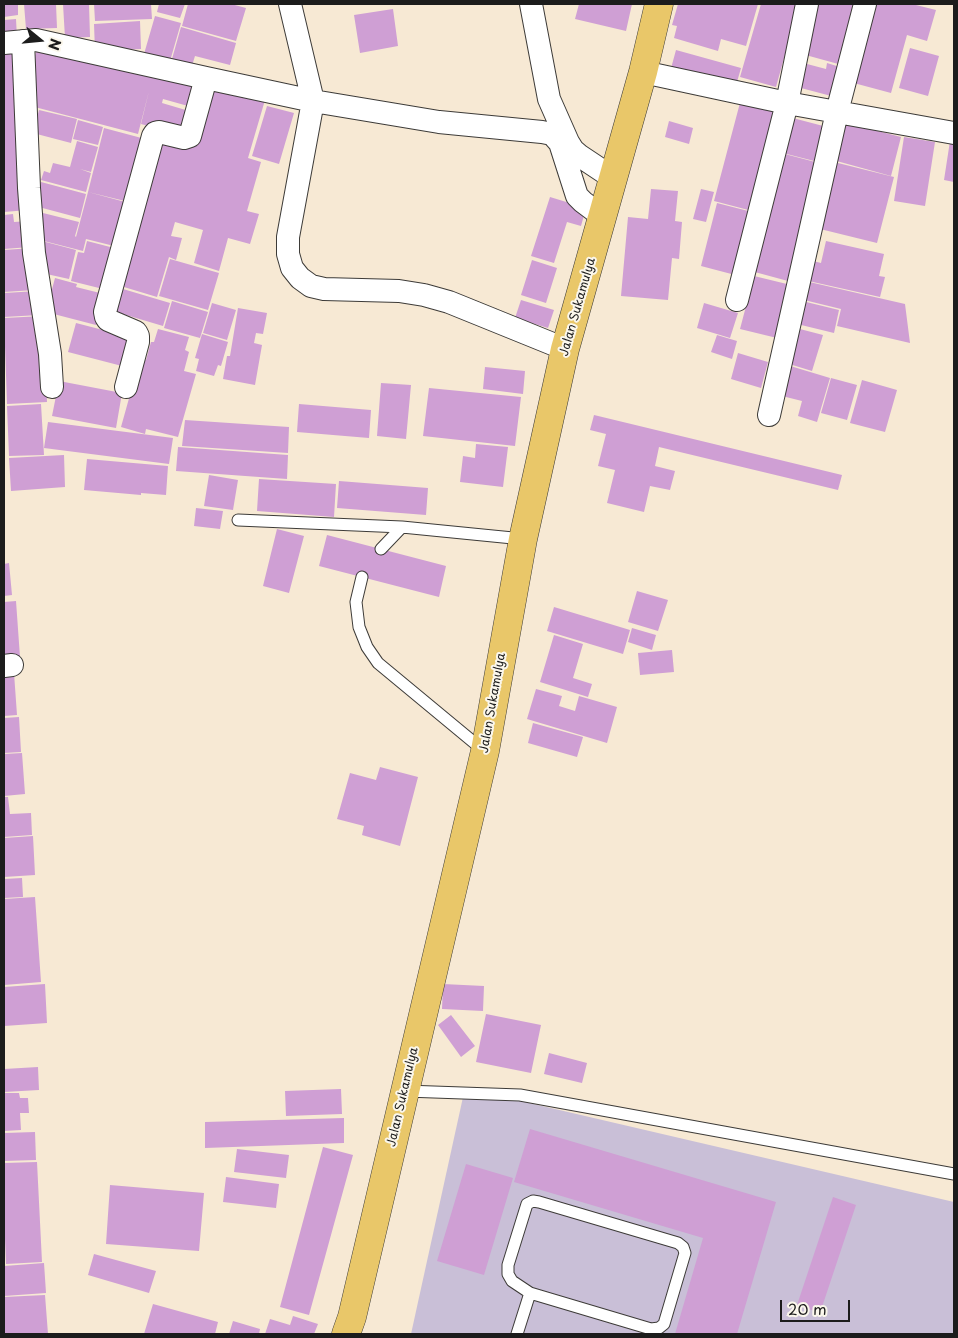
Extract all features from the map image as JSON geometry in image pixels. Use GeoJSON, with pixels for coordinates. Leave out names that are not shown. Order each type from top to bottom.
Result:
{"type":"FeatureCollection","features":[{"type":"Feature","properties":{"kind":"main road","name":"Jalan Sukamulya"},"geometry":{"type":"LineString","coordinates":[[346,1334],[354,1308],[485,751],[523,539],[565,350],[643,72],[659,4]]}},
{"type":"Feature","properties":{"kind":"street"},"geometry":{"type":"LineString","coordinates":[[290,4],[313,100],[288,237],[288,254],[292,268],[300,278],[311,286],[324,289],[399,291],[449,302],[565,350]]}},
{"type":"Feature","properties":{"kind":"street"},"geometry":{"type":"LineString","coordinates":[[531,4],[549,99],[568,142],[580,156],[612,178]]}},
{"type":"Feature","properties":{"kind":"street"},"geometry":{"type":"LineString","coordinates":[[737,300],[787,103],[807,4]]}},
{"type":"Feature","properties":{"kind":"street"},"geometry":{"type":"LineString","coordinates":[[769,415],[837,112],[865,4]]}},
{"type":"Feature","properties":{"kind":"street"},"geometry":{"type":"LineString","coordinates":[[52,387],[50,354],[34,253],[13,42],[36,40],[313,100],[439,122],[552,134],[560,143],[577,196],[603,217]]}},
{"type":"Feature","properties":{"kind":"street"},"geometry":{"type":"LineString","coordinates":[[643,72],[787,103],[954,133]]}},
{"type":"Feature","properties":{"kind":"street"},"geometry":{"type":"LineString","coordinates":[[126,387],[138,336],[136,332],[108,320],[105,312],[153,136],[159,132],[184,138],[190,136],[206,78]]}},
{"type":"Feature","properties":{"kind":"lane"},"geometry":{"type":"LineString","coordinates":[[238,520],[402,527],[523,539]]}},
{"type":"Feature","properties":{"kind":"lane"},"geometry":{"type":"LineString","coordinates":[[381,549],[402,527]]}},
{"type":"Feature","properties":{"kind":"lane"},"geometry":{"type":"LineString","coordinates":[[362,577],[356,602],[359,627],[367,647],[378,663],[485,751]]}},
{"type":"Feature","properties":{"kind":"lane"},"geometry":{"type":"LineString","coordinates":[[405,1091],[520,1094],[954,1174]]}},
{"type":"Feature","properties":{"kind":"lane"},"geometry":{"type":"LineString","coordinates":[[533,1201],[678,1243],[683,1247],[685,1253],[664,1324],[659,1328],[651,1329],[530,1293],[512,1281],[508,1274],[508,1265],[527,1204],[533,1201]]}},
{"type":"Feature","properties":{"kind":"lane"},"geometry":{"type":"LineString","coordinates":[[517,1334],[530,1293]]}},
{"type":"Feature","properties":{"kind":"shaded area"},"geometry":{"type":"Polygon","coordinates":[[[465,1088],[954,1202],[954,1334],[411,1334],[465,1088]]]}},
{"type":"Feature","properties":{"kind":"building"},"geometry":{"type":"Polygon","coordinates":[[[4,4],[18,4],[18,15],[4,17],[4,4]]]}},
{"type":"Feature","properties":{"kind":"building"},"geometry":{"type":"Polygon","coordinates":[[[24,4],[56,4],[57,28],[26,29],[24,4]]]}},
{"type":"Feature","properties":{"kind":"building"},"geometry":{"type":"Polygon","coordinates":[[[63,4],[89,4],[90,37],[65,38],[63,4]]]}},
{"type":"Feature","properties":{"kind":"building"},"geometry":{"type":"Polygon","coordinates":[[[94,4],[151,4],[152,19],[95,21],[94,4]]]}},
{"type":"Feature","properties":{"kind":"building"},"geometry":{"type":"Polygon","coordinates":[[[159,4],[185,4],[180,18],[157,12],[159,4]]]}},
{"type":"Feature","properties":{"kind":"building"},"geometry":{"type":"Polygon","coordinates":[[[188,4],[231,4],[246,8],[236,41],[182,26],[188,4]]]}},
{"type":"Feature","properties":{"kind":"building"},"geometry":{"type":"Polygon","coordinates":[[[579,4],[632,4],[626,31],[575,19],[579,4]]]}},
{"type":"Feature","properties":{"kind":"building"},"geometry":{"type":"Polygon","coordinates":[[[678,4],[758,4],[746,46],[721,39],[718,51],[674,38],[677,26],[672,25],[678,4]]]}},
{"type":"Feature","properties":{"kind":"building"},"geometry":{"type":"Polygon","coordinates":[[[761,4],[799,4],[776,87],[740,77],[761,4]]]}},
{"type":"Feature","properties":{"kind":"building"},"geometry":{"type":"Polygon","coordinates":[[[816,4],[859,4],[842,65],[802,54],[816,4]]]}},
{"type":"Feature","properties":{"kind":"building"},"geometry":{"type":"Polygon","coordinates":[[[871,4],[912,4],[936,10],[927,41],[907,35],[891,93],[850,82],[871,4]]]}},
{"type":"Feature","properties":{"kind":"building"},"geometry":{"type":"Polygon","coordinates":[[[393,9],[398,46],[360,53],[354,15],[393,9]]]}},
{"type":"Feature","properties":{"kind":"building"},"geometry":{"type":"Polygon","coordinates":[[[155,16],[181,23],[170,61],[144,54],[155,16]]]}},
{"type":"Feature","properties":{"kind":"building"},"geometry":{"type":"Polygon","coordinates":[[[16,19],[17,38],[4,39],[4,20],[16,19]]]}},
{"type":"Feature","properties":{"kind":"building"},"geometry":{"type":"Polygon","coordinates":[[[140,21],[141,49],[95,51],[94,24],[140,21]]]}},
{"type":"Feature","properties":{"kind":"building"},"geometry":{"type":"Polygon","coordinates":[[[181,27],[236,43],[230,65],[195,56],[190,72],[170,66],[181,27]]]}},
{"type":"Feature","properties":{"kind":"building"},"geometry":{"type":"Polygon","coordinates":[[[38,44],[193,83],[188,106],[163,99],[162,103],[189,111],[183,135],[141,124],[149,91],[138,134],[27,105],[30,74],[38,44]]]}},
{"type":"Feature","properties":{"kind":"building"},"geometry":{"type":"Polygon","coordinates":[[[20,45],[28,210],[4,212],[4,46],[20,45]]]}},
{"type":"Feature","properties":{"kind":"building"},"geometry":{"type":"Polygon","coordinates":[[[910,48],[939,56],[928,96],[899,88],[910,48]]]}},
{"type":"Feature","properties":{"kind":"building"},"geometry":{"type":"Polygon","coordinates":[[[676,50],[741,68],[735,89],[670,72],[676,50]]]}},
{"type":"Feature","properties":{"kind":"building"},"geometry":{"type":"Polygon","coordinates":[[[827,63],[843,68],[835,97],[801,88],[807,64],[826,69],[827,63]]]}},
{"type":"Feature","properties":{"kind":"building"},"geometry":{"type":"Polygon","coordinates":[[[211,85],[265,100],[248,158],[261,162],[247,211],[259,214],[250,244],[228,238],[219,271],[194,263],[203,230],[175,222],[171,236],[182,238],[176,260],[169,257],[157,297],[114,284],[158,135],[186,143],[211,85]]]}},
{"type":"Feature","properties":{"kind":"building"},"geometry":{"type":"Polygon","coordinates":[[[741,99],[783,110],[756,212],[714,201],[741,99]]]}},
{"type":"Feature","properties":{"kind":"building"},"geometry":{"type":"Polygon","coordinates":[[[267,106],[294,113],[279,164],[252,156],[267,106]]]}},
{"type":"Feature","properties":{"kind":"building"},"geometry":{"type":"Polygon","coordinates":[[[39,110],[77,119],[71,143],[33,133],[39,110]]]}},
{"type":"Feature","properties":{"kind":"building"},"geometry":{"type":"Polygon","coordinates":[[[789,117],[827,127],[818,162],[779,152],[789,117]]]}},
{"type":"Feature","properties":{"kind":"building"},"geometry":{"type":"Polygon","coordinates":[[[78,120],[103,127],[98,145],[73,139],[78,120]]]}},
{"type":"Feature","properties":{"kind":"building"},"geometry":{"type":"Polygon","coordinates":[[[669,121],[693,128],[689,144],[665,137],[669,121]]]}},
{"type":"Feature","properties":{"kind":"building"},"geometry":{"type":"Polygon","coordinates":[[[843,122],[901,137],[891,176],[833,160],[843,122]]]}},
{"type":"Feature","properties":{"kind":"building"},"geometry":{"type":"Polygon","coordinates":[[[104,128],[149,140],[133,203],[88,192],[104,128]]]}},
{"type":"Feature","properties":{"kind":"building"},"geometry":{"type":"Polygon","coordinates":[[[904,137],[935,142],[925,206],[894,201],[904,137]]]}},
{"type":"Feature","properties":{"kind":"building"},"geometry":{"type":"Polygon","coordinates":[[[77,141],[98,147],[91,172],[80,169],[91,173],[86,192],[41,180],[44,171],[50,173],[53,163],[70,167],[77,141]]]}},
{"type":"Feature","properties":{"kind":"building"},"geometry":{"type":"Polygon","coordinates":[[[950,141],[954,142],[954,182],[944,180],[950,141]]]}},
{"type":"Feature","properties":{"kind":"building"},"geometry":{"type":"Polygon","coordinates":[[[781,153],[819,163],[788,281],[751,271],[781,153]]]}},
{"type":"Feature","properties":{"kind":"building"},"geometry":{"type":"Polygon","coordinates":[[[834,162],[894,177],[877,243],[816,228],[834,162]]]}},
{"type":"Feature","properties":{"kind":"building"},"geometry":{"type":"Polygon","coordinates":[[[41,182],[86,194],[80,218],[35,206],[41,182]]]}},
{"type":"Feature","properties":{"kind":"building"},"geometry":{"type":"Polygon","coordinates":[[[651,189],[678,191],[675,221],[682,222],[679,259],[672,258],[668,300],[621,296],[628,217],[648,219],[651,189]]]}},
{"type":"Feature","properties":{"kind":"building"},"geometry":{"type":"Polygon","coordinates":[[[701,189],[714,192],[706,222],[693,219],[701,189]]]}},
{"type":"Feature","properties":{"kind":"building"},"geometry":{"type":"Polygon","coordinates":[[[88,192],[129,203],[118,247],[86,239],[83,251],[36,239],[43,213],[79,222],[76,237],[88,192]]]}},
{"type":"Feature","properties":{"kind":"building"},"geometry":{"type":"Polygon","coordinates":[[[550,197],[586,208],[581,226],[567,222],[554,263],[531,256],[550,197]]]}},
{"type":"Feature","properties":{"kind":"building"},"geometry":{"type":"Polygon","coordinates":[[[717,203],[756,213],[739,276],[701,266],[717,203]]]}},
{"type":"Feature","properties":{"kind":"building"},"geometry":{"type":"Polygon","coordinates":[[[13,214],[14,222],[29,221],[30,247],[4,249],[4,215],[13,214]]]}},
{"type":"Feature","properties":{"kind":"building"},"geometry":{"type":"Polygon","coordinates":[[[42,241],[76,250],[69,279],[42,273],[42,241]]]}},
{"type":"Feature","properties":{"kind":"building"},"geometry":{"type":"Polygon","coordinates":[[[87,241],[118,249],[107,290],[71,281],[78,252],[84,253],[87,241]]]}},
{"type":"Feature","properties":{"kind":"building"},"geometry":{"type":"Polygon","coordinates":[[[826,241],[884,254],[879,276],[885,277],[880,297],[804,280],[809,260],[821,263],[826,241]]]}},
{"type":"Feature","properties":{"kind":"building"},"geometry":{"type":"Polygon","coordinates":[[[32,248],[34,290],[4,292],[4,250],[32,248]]]}},
{"type":"Feature","properties":{"kind":"building"},"geometry":{"type":"Polygon","coordinates":[[[170,259],[219,273],[208,310],[159,296],[170,259]]]}},
{"type":"Feature","properties":{"kind":"building"},"geometry":{"type":"Polygon","coordinates":[[[532,260],[557,268],[546,303],[521,295],[532,260]]]}},
{"type":"Feature","properties":{"kind":"building"},"geometry":{"type":"Polygon","coordinates":[[[754,276],[791,285],[777,338],[740,329],[754,276]]]}},
{"type":"Feature","properties":{"kind":"building"},"geometry":{"type":"Polygon","coordinates":[[[55,278],[77,284],[76,287],[104,294],[96,325],[46,312],[55,278]]]}},
{"type":"Feature","properties":{"kind":"building"},"geometry":{"type":"Polygon","coordinates":[[[805,281],[905,304],[910,343],[837,326],[841,309],[800,299],[805,281]]]}},
{"type":"Feature","properties":{"kind":"building"},"geometry":{"type":"Polygon","coordinates":[[[123,289],[170,303],[163,326],[116,312],[123,289]]]}},
{"type":"Feature","properties":{"kind":"building"},"geometry":{"type":"Polygon","coordinates":[[[38,291],[39,315],[4,317],[4,293],[38,291]]]}},
{"type":"Feature","properties":{"kind":"building"},"geometry":{"type":"Polygon","coordinates":[[[521,300],[554,310],[548,328],[515,318],[521,300]]]}},
{"type":"Feature","properties":{"kind":"building"},"geometry":{"type":"Polygon","coordinates":[[[798,300],[839,310],[834,333],[793,323],[798,300]]]}},
{"type":"Feature","properties":{"kind":"building"},"geometry":{"type":"Polygon","coordinates":[[[172,301],[208,312],[200,338],[164,328],[172,301]]]}},
{"type":"Feature","properties":{"kind":"building"},"geometry":{"type":"Polygon","coordinates":[[[212,303],[236,310],[227,340],[203,333],[212,303]]]}},
{"type":"Feature","properties":{"kind":"building"},"geometry":{"type":"Polygon","coordinates":[[[704,303],[738,313],[730,338],[697,328],[704,303]]]}},
{"type":"Feature","properties":{"kind":"building"},"geometry":{"type":"Polygon","coordinates":[[[238,308],[267,313],[263,334],[256,333],[254,343],[262,345],[255,385],[223,379],[227,356],[230,356],[238,308]]]}},
{"type":"Feature","properties":{"kind":"building"},"geometry":{"type":"Polygon","coordinates":[[[43,316],[47,402],[7,404],[4,318],[43,316]]]}},
{"type":"Feature","properties":{"kind":"building"},"geometry":{"type":"Polygon","coordinates":[[[76,323],[130,337],[122,366],[68,352],[76,323]]]}},
{"type":"Feature","properties":{"kind":"building"},"geometry":{"type":"Polygon","coordinates":[[[796,328],[823,335],[812,371],[786,363],[796,328]]]}},
{"type":"Feature","properties":{"kind":"building"},"geometry":{"type":"Polygon","coordinates":[[[158,329],[189,337],[185,350],[189,352],[184,371],[196,374],[178,437],[146,429],[145,434],[121,427],[140,359],[146,360],[151,342],[154,342],[158,329]]]}},
{"type":"Feature","properties":{"kind":"building"},"geometry":{"type":"Polygon","coordinates":[[[202,334],[228,342],[221,366],[218,365],[214,376],[196,371],[199,359],[195,358],[202,334]]]}},
{"type":"Feature","properties":{"kind":"building"},"geometry":{"type":"Polygon","coordinates":[[[717,335],[737,341],[732,359],[711,352],[717,335]]]}},
{"type":"Feature","properties":{"kind":"building"},"geometry":{"type":"Polygon","coordinates":[[[738,353],[768,362],[761,388],[731,379],[738,353]]]}},
{"type":"Feature","properties":{"kind":"building"},"geometry":{"type":"Polygon","coordinates":[[[787,365],[830,378],[817,422],[798,416],[802,401],[778,395],[787,365]]]}},
{"type":"Feature","properties":{"kind":"building"},"geometry":{"type":"Polygon","coordinates":[[[485,367],[525,371],[523,394],[483,389],[485,367]]]}},
{"type":"Feature","properties":{"kind":"building"},"geometry":{"type":"Polygon","coordinates":[[[831,378],[857,385],[847,420],[821,413],[831,378]]]}},
{"type":"Feature","properties":{"kind":"building"},"geometry":{"type":"Polygon","coordinates":[[[862,380],[897,390],[885,432],[850,423],[862,380]]]}},
{"type":"Feature","properties":{"kind":"building"},"geometry":{"type":"Polygon","coordinates":[[[59,381],[122,393],[116,428],[52,416],[59,381]]]}},
{"type":"Feature","properties":{"kind":"building"},"geometry":{"type":"Polygon","coordinates":[[[381,383],[411,385],[406,439],[377,436],[381,383]]]}},
{"type":"Feature","properties":{"kind":"building"},"geometry":{"type":"Polygon","coordinates":[[[429,388],[521,397],[515,446],[423,436],[429,388]]]}},
{"type":"Feature","properties":{"kind":"building"},"geometry":{"type":"Polygon","coordinates":[[[41,404],[44,455],[9,456],[7,406],[41,404]]]}},
{"type":"Feature","properties":{"kind":"building"},"geometry":{"type":"Polygon","coordinates":[[[299,404],[371,410],[369,438],[297,432],[299,404]]]}},
{"type":"Feature","properties":{"kind":"building"},"geometry":{"type":"Polygon","coordinates":[[[594,415],[842,475],[838,490],[659,447],[655,466],[675,471],[670,490],[650,486],[644,512],[607,503],[615,470],[598,466],[606,434],[590,430],[594,415]]]}},
{"type":"Feature","properties":{"kind":"building"},"geometry":{"type":"Polygon","coordinates":[[[185,420],[289,427],[288,453],[182,446],[185,420]]]}},
{"type":"Feature","properties":{"kind":"building"},"geometry":{"type":"Polygon","coordinates":[[[48,422],[173,438],[169,464],[44,448],[48,422]]]}},
{"type":"Feature","properties":{"kind":"building"},"geometry":{"type":"Polygon","coordinates":[[[476,444],[508,447],[503,487],[460,482],[463,456],[475,458],[476,444]]]}},
{"type":"Feature","properties":{"kind":"building"},"geometry":{"type":"Polygon","coordinates":[[[178,447],[288,455],[287,479],[176,471],[178,447]]]}},
{"type":"Feature","properties":{"kind":"building"},"geometry":{"type":"Polygon","coordinates":[[[64,455],[65,487],[11,491],[9,458],[64,455]]]}},
{"type":"Feature","properties":{"kind":"building"},"geometry":{"type":"Polygon","coordinates":[[[87,459],[168,466],[166,495],[141,493],[141,495],[84,490],[87,459]]]}},
{"type":"Feature","properties":{"kind":"building"},"geometry":{"type":"Polygon","coordinates":[[[209,475],[238,480],[233,510],[204,506],[209,475]]]}},
{"type":"Feature","properties":{"kind":"building"},"geometry":{"type":"Polygon","coordinates":[[[259,479],[336,484],[334,517],[257,511],[259,479]]]}},
{"type":"Feature","properties":{"kind":"building"},"geometry":{"type":"Polygon","coordinates":[[[339,481],[428,488],[426,515],[337,508],[339,481]]]}},
{"type":"Feature","properties":{"kind":"building"},"geometry":{"type":"Polygon","coordinates":[[[196,508],[223,511],[220,529],[194,526],[196,508]]]}},
{"type":"Feature","properties":{"kind":"building"},"geometry":{"type":"Polygon","coordinates":[[[277,529],[304,536],[289,593],[263,586],[277,529]]]}},
{"type":"Feature","properties":{"kind":"building"},"geometry":{"type":"Polygon","coordinates":[[[327,535],[446,566],[439,597],[319,566],[327,535]]]}},
{"type":"Feature","properties":{"kind":"building"},"geometry":{"type":"Polygon","coordinates":[[[9,563],[12,595],[4,596],[4,564],[9,563]]]}},
{"type":"Feature","properties":{"kind":"building"},"geometry":{"type":"Polygon","coordinates":[[[637,591],[668,600],[658,631],[628,622],[637,591]]]}},
{"type":"Feature","properties":{"kind":"building"},"geometry":{"type":"Polygon","coordinates":[[[16,601],[20,657],[4,658],[4,602],[16,601]]]}},
{"type":"Feature","properties":{"kind":"building"},"geometry":{"type":"Polygon","coordinates":[[[554,607],[630,630],[623,654],[547,631],[554,607]]]}},
{"type":"Feature","properties":{"kind":"building"},"geometry":{"type":"Polygon","coordinates":[[[632,628],[656,635],[652,650],[628,642],[632,628]]]}},
{"type":"Feature","properties":{"kind":"building"},"geometry":{"type":"Polygon","coordinates":[[[554,635],[583,644],[573,678],[592,684],[588,697],[540,682],[554,635]]]}},
{"type":"Feature","properties":{"kind":"building"},"geometry":{"type":"Polygon","coordinates":[[[672,650],[674,672],[640,675],[638,653],[672,650]]]}},
{"type":"Feature","properties":{"kind":"building"},"geometry":{"type":"Polygon","coordinates":[[[14,673],[17,715],[4,716],[4,674],[14,673]]]}},
{"type":"Feature","properties":{"kind":"building"},"geometry":{"type":"Polygon","coordinates":[[[536,689],[562,696],[559,706],[575,711],[579,696],[617,707],[607,743],[527,719],[536,689]]]}},
{"type":"Feature","properties":{"kind":"building"},"geometry":{"type":"Polygon","coordinates":[[[19,717],[21,752],[4,753],[4,718],[19,717]]]}},
{"type":"Feature","properties":{"kind":"building"},"geometry":{"type":"Polygon","coordinates":[[[533,723],[583,737],[577,757],[528,743],[533,723]]]}},
{"type":"Feature","properties":{"kind":"building"},"geometry":{"type":"Polygon","coordinates":[[[22,753],[25,794],[4,796],[4,754],[22,753]]]}},
{"type":"Feature","properties":{"kind":"building"},"geometry":{"type":"Polygon","coordinates":[[[380,767],[418,777],[400,846],[362,835],[364,826],[337,819],[350,773],[376,780],[380,767]]]}},
{"type":"Feature","properties":{"kind":"building"},"geometry":{"type":"Polygon","coordinates":[[[4,797],[8,797],[10,814],[31,813],[32,835],[4,837],[4,797]]]}},
{"type":"Feature","properties":{"kind":"building"},"geometry":{"type":"Polygon","coordinates":[[[33,836],[35,875],[4,877],[4,838],[33,836]]]}},
{"type":"Feature","properties":{"kind":"building"},"geometry":{"type":"Polygon","coordinates":[[[22,878],[23,897],[4,898],[4,879],[22,878]]]}},
{"type":"Feature","properties":{"kind":"building"},"geometry":{"type":"Polygon","coordinates":[[[35,897],[41,982],[4,985],[4,899],[35,897]]]}},
{"type":"Feature","properties":{"kind":"building"},"geometry":{"type":"Polygon","coordinates":[[[45,984],[47,1023],[4,1026],[4,987],[45,984]]]}},
{"type":"Feature","properties":{"kind":"building"},"geometry":{"type":"Polygon","coordinates":[[[443,984],[484,986],[483,1011],[442,1009],[443,984]]]}},
{"type":"Feature","properties":{"kind":"building"},"geometry":{"type":"Polygon","coordinates":[[[486,1014],[541,1025],[531,1073],[476,1062],[486,1014]]]}},
{"type":"Feature","properties":{"kind":"building"},"geometry":{"type":"Polygon","coordinates":[[[451,1015],[475,1046],[461,1057],[438,1025],[451,1015]]]}},
{"type":"Feature","properties":{"kind":"building"},"geometry":{"type":"Polygon","coordinates":[[[549,1053],[587,1063],[582,1083],[544,1074],[549,1053]]]}},
{"type":"Feature","properties":{"kind":"building"},"geometry":{"type":"Polygon","coordinates":[[[38,1067],[39,1090],[4,1092],[4,1069],[38,1067]]]}},
{"type":"Feature","properties":{"kind":"building"},"geometry":{"type":"Polygon","coordinates":[[[341,1089],[342,1114],[286,1116],[285,1091],[341,1089]]]}},
{"type":"Feature","properties":{"kind":"building"},"geometry":{"type":"Polygon","coordinates":[[[4,1093],[19,1093],[20,1098],[28,1098],[29,1113],[20,1113],[21,1130],[4,1131],[4,1093]]]}},
{"type":"Feature","properties":{"kind":"building"},"geometry":{"type":"Polygon","coordinates":[[[344,1118],[344,1143],[205,1148],[205,1122],[344,1118]]]}},
{"type":"Feature","properties":{"kind":"building"},"geometry":{"type":"Polygon","coordinates":[[[530,1129],[776,1202],[737,1334],[675,1334],[703,1238],[514,1182],[530,1129]]]}},
{"type":"Feature","properties":{"kind":"building"},"geometry":{"type":"Polygon","coordinates":[[[35,1132],[36,1160],[4,1161],[4,1133],[35,1132]]]}},
{"type":"Feature","properties":{"kind":"building"},"geometry":{"type":"Polygon","coordinates":[[[323,1147],[353,1155],[309,1315],[280,1307],[323,1147]]]}},
{"type":"Feature","properties":{"kind":"building"},"geometry":{"type":"Polygon","coordinates":[[[237,1149],[289,1155],[286,1178],[234,1172],[237,1149]]]}},
{"type":"Feature","properties":{"kind":"building"},"geometry":{"type":"Polygon","coordinates":[[[37,1162],[42,1262],[6,1264],[4,1163],[37,1162]]]}},
{"type":"Feature","properties":{"kind":"building"},"geometry":{"type":"Polygon","coordinates":[[[466,1164],[513,1178],[484,1275],[437,1261],[466,1164]]]}},
{"type":"Feature","properties":{"kind":"building"},"geometry":{"type":"Polygon","coordinates":[[[226,1177],[279,1184],[276,1208],[223,1202],[226,1177]]]}},
{"type":"Feature","properties":{"kind":"building"},"geometry":{"type":"Polygon","coordinates":[[[110,1185],[204,1193],[199,1251],[106,1244],[110,1185]]]}},
{"type":"Feature","properties":{"kind":"building"},"geometry":{"type":"Polygon","coordinates":[[[833,1197],[856,1205],[820,1313],[797,1305],[833,1197]]]}},
{"type":"Feature","properties":{"kind":"building"},"geometry":{"type":"Polygon","coordinates":[[[94,1254],[156,1271],[149,1293],[88,1275],[94,1254]]]}},
{"type":"Feature","properties":{"kind":"building"},"geometry":{"type":"Polygon","coordinates":[[[44,1263],[46,1293],[4,1296],[4,1266],[44,1263]]]}},
{"type":"Feature","properties":{"kind":"building"},"geometry":{"type":"Polygon","coordinates":[[[45,1295],[48,1334],[5,1334],[4,1297],[45,1295]]]}},
{"type":"Feature","properties":{"kind":"building"},"geometry":{"type":"Polygon","coordinates":[[[153,1304],[218,1322],[215,1334],[144,1334],[153,1304]]]}},
{"type":"Feature","properties":{"kind":"building"},"geometry":{"type":"Polygon","coordinates":[[[293,1316],[318,1324],[314,1334],[265,1334],[270,1319],[290,1325],[293,1316]]]}},
{"type":"Feature","properties":{"kind":"building"},"geometry":{"type":"Polygon","coordinates":[[[233,1321],[260,1329],[259,1334],[229,1334],[233,1321]]]}}]}
